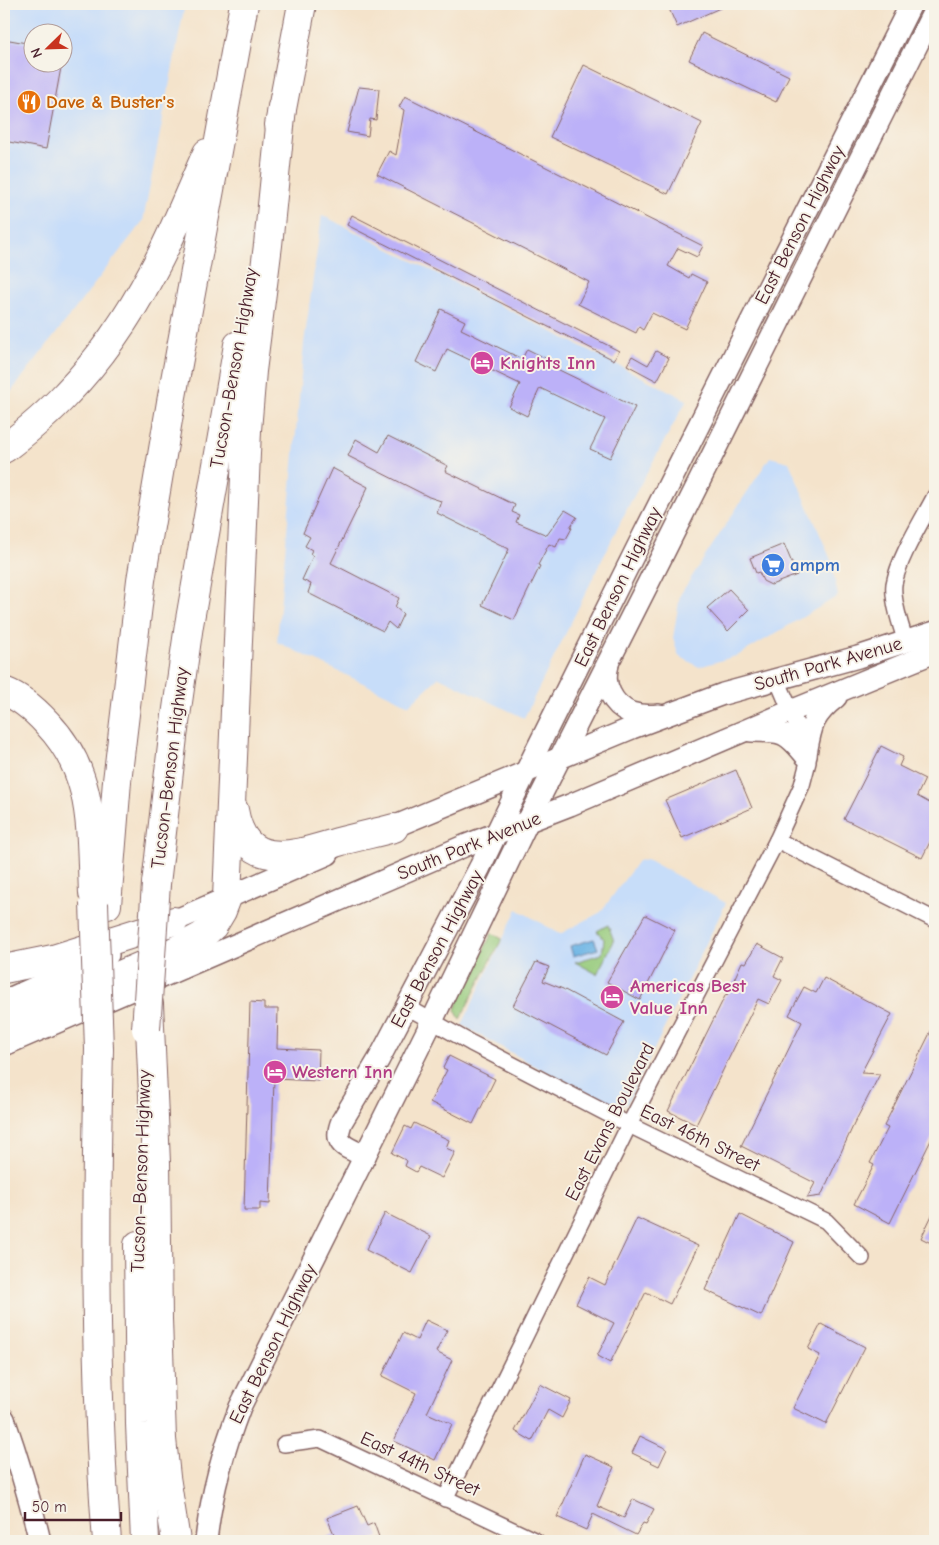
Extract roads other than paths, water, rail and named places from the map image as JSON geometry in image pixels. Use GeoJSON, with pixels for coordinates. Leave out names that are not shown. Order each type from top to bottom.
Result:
{"type":"FeatureCollection","features":[{"type":"Feature","properties":{"kind":"highway"},"geometry":{"type":"LineString","coordinates":[[107,1541],[98,1378],[96,1240],[100,904],[141,580],[171,402],[244,4]]}},
{"type":"Feature","properties":{"kind":"highway","name":"Tucson–Benson Highway"},"geometry":{"type":"LineString","coordinates":[[145,1541],[138,1371],[138,1203],[156,884],[172,746],[189,625],[218,453],[302,4]]}},
{"type":"Feature","properties":{"kind":"highway"},"geometry":{"type":"LineString","coordinates":[[4,1029],[20,1018],[171,953],[202,936],[214,926],[227,898],[247,430],[282,107]]}},
{"type":"Feature","properties":{"kind":"highway"},"geometry":{"type":"LineString","coordinates":[[4,449],[41,419],[67,394],[123,322],[154,270],[225,113]]}},
{"type":"Feature","properties":{"kind":"highway"},"geometry":{"type":"LineString","coordinates":[[4,690],[26,704],[56,732],[79,770],[86,795],[100,904]]}},
{"type":"Feature","properties":{"kind":"highway"},"geometry":{"type":"LineString","coordinates":[[232,789],[236,822],[240,832],[254,848],[264,853],[277,856],[293,854],[394,828]]}},
{"type":"Feature","properties":{"kind":"highway"},"geometry":{"type":"LineString","coordinates":[[4,969],[53,959],[174,921]]}},
{"type":"Feature","properties":{"kind":"highway"},"geometry":{"type":"LineString","coordinates":[[148,1028],[156,1163],[162,1439],[176,1541]]}},
{"type":"Feature","properties":{"kind":"highway"},"geometry":{"type":"LineString","coordinates":[[100,1541],[102,1460]]}},
{"type":"Feature","properties":{"kind":"main road","name":"East Benson Highway"},"geometry":{"type":"LineString","coordinates":[[365,1156],[343,1145],[338,1140],[338,1131],[342,1121],[379,1059],[497,834],[755,313],[911,4]]}},
{"type":"Feature","properties":{"kind":"main road","name":"East Benson Highway"},"geometry":{"type":"LineString","coordinates":[[206,1541],[216,1482],[240,1407],[432,1021],[528,821],[935,9]]}},
{"type":"Feature","properties":{"kind":"main road"},"geometry":{"type":"LineString","coordinates":[[755,313],[777,325]]}},
{"type":"Feature","properties":{"kind":"main road","name":"South Park Avenue"},"geometry":{"type":"LineString","coordinates":[[4,1001],[126,948],[174,921],[364,838],[394,828],[632,728],[723,694],[858,657],[935,632]]}},
{"type":"Feature","properties":{"kind":"main road","name":"South Park Avenue"},"geometry":{"type":"LineString","coordinates":[[4,1045],[464,846],[570,805],[935,652]]}},
{"type":"Feature","properties":{"kind":"main road"},"geometry":{"type":"LineString","coordinates":[[611,656],[607,667],[607,684],[613,699],[618,704],[639,715],[674,713]]}},
{"type":"Feature","properties":{"kind":"main road"},"geometry":{"type":"LineString","coordinates":[[806,755],[810,727],[815,717],[848,688]]}},
{"type":"Feature","properties":{"kind":"main road"},"geometry":{"type":"LineString","coordinates":[[743,731],[783,733],[806,755]]}},
{"type":"Feature","properties":{"kind":"main road"},"geometry":{"type":"LineString","coordinates":[[4,1419],[31,1502],[40,1541]]}},
{"type":"Feature","properties":{"kind":"street"},"geometry":{"type":"LineString","coordinates":[[906,642],[899,620],[894,585],[902,559],[935,496]]}},
{"type":"Feature","properties":{"kind":"street","name":"East Evans Boulevard"},"geometry":{"type":"LineString","coordinates":[[445,1499],[629,1125],[778,840],[802,785],[808,762],[802,738],[777,678]]}},
{"type":"Feature","properties":{"kind":"street"},"geometry":{"type":"LineString","coordinates":[[778,840],[935,920]]}},
{"type":"Feature","properties":{"kind":"street","name":"East 46th Street"},"geometry":{"type":"LineString","coordinates":[[406,1007],[629,1125],[826,1221],[862,1258]]}},
{"type":"Feature","properties":{"kind":"street","name":"East 44th Street"},"geometry":{"type":"LineString","coordinates":[[284,1444],[320,1439],[536,1541]]}},
{"type":"Feature","properties":{"kind":"water"},"geometry":{"type":"Polygon","coordinates":[[[594,939],[598,949],[573,956],[570,946],[594,939]]]}},
{"type":"Feature","properties":{"kind":"place","name":"Dave & Buster's"},"geometry":{"type":"Point","coordinates":[29,102]}},
{"type":"Feature","properties":{"kind":"place","name":"Knights Inn"},"geometry":{"type":"Point","coordinates":[482,363]}},
{"type":"Feature","properties":{"kind":"place","name":"ampm"},"geometry":{"type":"Point","coordinates":[773,565]}},
{"type":"Feature","properties":{"kind":"place","name":"Americas Best Value Inn"},"geometry":{"type":"Point","coordinates":[612,997]}},
{"type":"Feature","properties":{"kind":"place","name":"Western Inn"},"geometry":{"type":"Point","coordinates":[275,1072]}}]}
